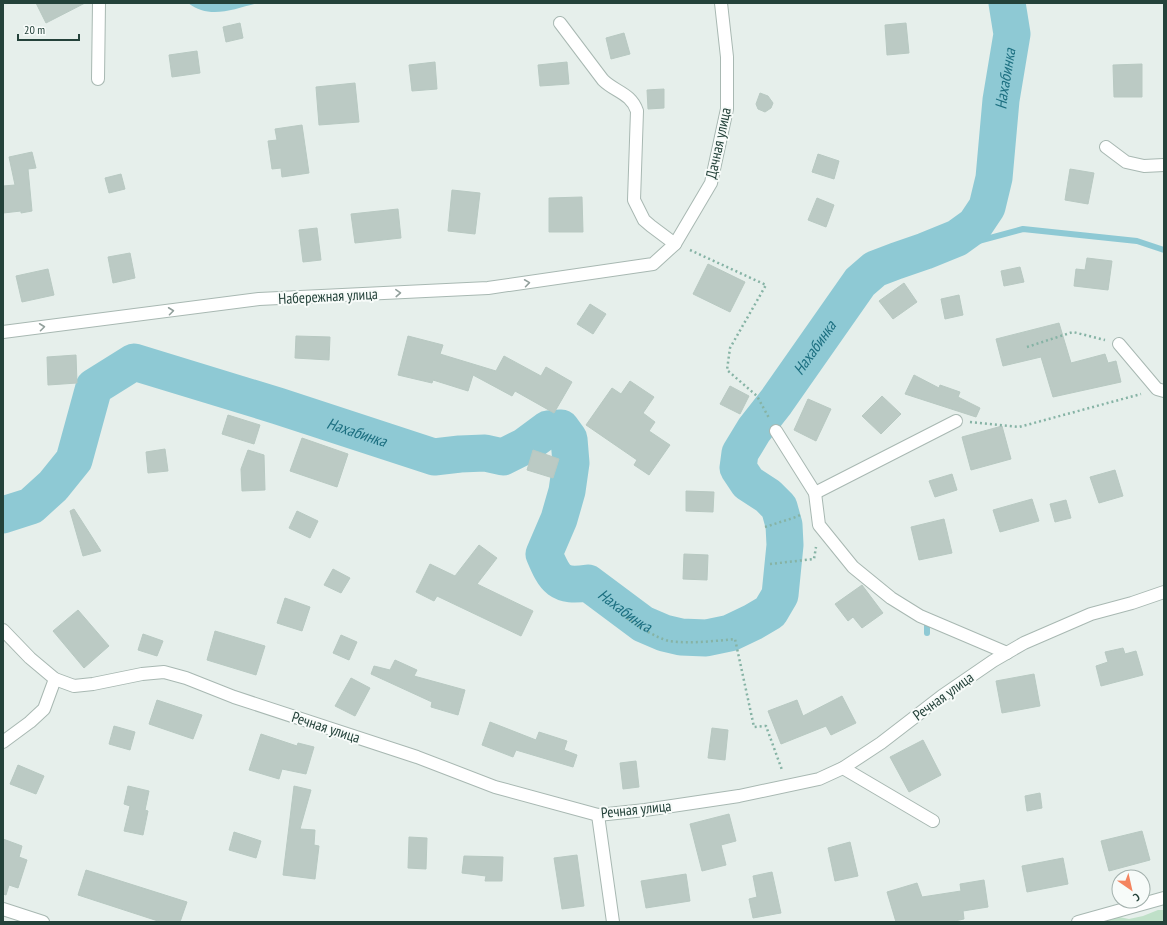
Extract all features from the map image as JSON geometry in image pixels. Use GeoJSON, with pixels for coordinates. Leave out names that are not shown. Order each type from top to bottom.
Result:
{"type":"FeatureCollection","features":[{"type":"Feature","properties":{"kind":"street"},"geometry":{"type":"LineString","coordinates":[[98,79],[99,3]]}},
{"type":"Feature","properties":{"kind":"street","name":"Дачная улица"},"geometry":{"type":"LineString","coordinates":[[653,264],[675,244],[711,182],[727,109],[727,56],[721,3]]}},
{"type":"Feature","properties":{"kind":"street"},"geometry":{"type":"LineString","coordinates":[[560,23],[603,80],[608,85],[630,98],[635,104],[637,111],[634,200],[644,220],[675,244]]}},
{"type":"Feature","properties":{"kind":"street"},"geometry":{"type":"LineString","coordinates":[[1106,147],[1126,162],[1144,166],[1164,165]]}},
{"type":"Feature","properties":{"kind":"street","name":"Набережная улица"},"geometry":{"type":"LineString","coordinates":[[3,332],[259,299],[488,288],[653,264]]}},
{"type":"Feature","properties":{"kind":"street"},"geometry":{"type":"LineString","coordinates":[[1119,344],[1160,390]]}},
{"type":"Feature","properties":{"kind":"street"},"geometry":{"type":"LineString","coordinates":[[815,493],[956,421]]}},
{"type":"Feature","properties":{"kind":"street"},"geometry":{"type":"LineString","coordinates":[[774,427],[815,493],[820,525],[853,567],[891,598],[920,616],[1007,653]]}},
{"type":"Feature","properties":{"kind":"street","name":"Речная улица"},"geometry":{"type":"LineString","coordinates":[[3,630],[30,658],[56,679],[74,686],[93,684],[142,674],[164,672],[186,678],[234,697],[417,757],[494,787],[598,815],[645,810],[739,796],[819,779],[843,768],[881,743],[942,696],[993,661],[1024,643],[1091,614],[1132,603],[1164,592]]}},
{"type":"Feature","properties":{"kind":"street"},"geometry":{"type":"LineString","coordinates":[[3,742],[30,722],[44,709],[56,679]]}},
{"type":"Feature","properties":{"kind":"street"},"geometry":{"type":"LineString","coordinates":[[843,768],[933,821]]}},
{"type":"Feature","properties":{"kind":"street"},"geometry":{"type":"LineString","coordinates":[[598,815],[613,922]]}},
{"type":"Feature","properties":{"kind":"street"},"geometry":{"type":"LineString","coordinates":[[1078,922],[1164,898]]}},
{"type":"Feature","properties":{"kind":"street"},"geometry":{"type":"LineString","coordinates":[[3,909],[43,922]]}},
{"type":"Feature","properties":{"kind":"path"},"geometry":{"type":"LineString","coordinates":[[675,244],[766,285],[730,348],[727,370],[757,396],[774,427]]}},
{"type":"Feature","properties":{"kind":"path"},"geometry":{"type":"LineString","coordinates":[[1027,347],[1073,332],[1119,344]]}},
{"type":"Feature","properties":{"kind":"path"},"geometry":{"type":"LineString","coordinates":[[956,421],[1019,427],[1160,390]]}},
{"type":"Feature","properties":{"kind":"path"},"geometry":{"type":"LineString","coordinates":[[765,527],[796,517]]}},
{"type":"Feature","properties":{"kind":"path"},"geometry":{"type":"LineString","coordinates":[[770,564],[814,559]]}},
{"type":"Feature","properties":{"kind":"path"},"geometry":{"type":"LineString","coordinates":[[623,615],[637,626],[668,640],[700,642],[735,639],[754,726],[766,726],[788,786]]}},
{"type":"Feature","properties":{"kind":"green space"},"geometry":{"type":"Polygon","coordinates":[[[1158,910],[1164,910],[1164,922],[1096,922],[1114,916],[1129,919],[1143,916],[1158,910]]]}},
{"type":"Feature","properties":{"kind":"water"},"geometry":{"type":"Polygon","coordinates":[[[188,3],[258,3],[222,12],[213,12],[196,8],[188,3]]]}},
{"type":"Feature","properties":{"kind":"building"},"geometry":{"type":"Polygon","coordinates":[[[36,3],[85,3],[46,23],[36,3]]]}},
{"type":"Feature","properties":{"kind":"building"},"geometry":{"type":"Polygon","coordinates":[[[240,23],[243,38],[226,42],[223,27],[240,23]]]}},
{"type":"Feature","properties":{"kind":"building"},"geometry":{"type":"Polygon","coordinates":[[[906,23],[909,53],[887,55],[885,25],[906,23]]]}},
{"type":"Feature","properties":{"kind":"building"},"geometry":{"type":"Polygon","coordinates":[[[624,33],[630,54],[611,59],[606,38],[624,33]]]}},
{"type":"Feature","properties":{"kind":"building"},"geometry":{"type":"Polygon","coordinates":[[[197,51],[200,73],[172,77],[169,55],[197,51]]]}},
{"type":"Feature","properties":{"kind":"building"},"geometry":{"type":"Polygon","coordinates":[[[435,62],[437,89],[412,91],[409,65],[435,62]]]}},
{"type":"Feature","properties":{"kind":"building"},"geometry":{"type":"Polygon","coordinates":[[[567,62],[569,84],[540,86],[538,65],[567,62]]]}},
{"type":"Feature","properties":{"kind":"building"},"geometry":{"type":"Polygon","coordinates":[[[1142,64],[1142,97],[1114,97],[1113,65],[1142,64]]]}},
{"type":"Feature","properties":{"kind":"building"},"geometry":{"type":"Polygon","coordinates":[[[355,83],[359,122],[319,125],[316,87],[355,83]]]}},
{"type":"Feature","properties":{"kind":"building"},"geometry":{"type":"Polygon","coordinates":[[[664,89],[664,108],[648,109],[647,90],[664,89]]]}},
{"type":"Feature","properties":{"kind":"building"},"geometry":{"type":"Polygon","coordinates":[[[760,93],[768,96],[773,103],[771,108],[765,112],[758,109],[756,104],[760,93]]]}},
{"type":"Feature","properties":{"kind":"building"},"geometry":{"type":"Polygon","coordinates":[[[302,125],[309,173],[282,177],[281,168],[272,169],[268,141],[277,140],[275,129],[302,125]]]}},
{"type":"Feature","properties":{"kind":"building"},"geometry":{"type":"Polygon","coordinates":[[[32,152],[36,168],[28,169],[32,211],[21,213],[21,211],[3,213],[3,186],[15,185],[9,157],[32,152]]]}},
{"type":"Feature","properties":{"kind":"building"},"geometry":{"type":"Polygon","coordinates":[[[818,154],[839,161],[834,179],[812,172],[818,154]]]}},
{"type":"Feature","properties":{"kind":"building"},"geometry":{"type":"Polygon","coordinates":[[[1070,169],[1094,173],[1088,204],[1065,200],[1070,169]]]}},
{"type":"Feature","properties":{"kind":"building"},"geometry":{"type":"Polygon","coordinates":[[[121,174],[125,189],[109,193],[105,178],[121,174]]]}},
{"type":"Feature","properties":{"kind":"building"},"geometry":{"type":"Polygon","coordinates":[[[452,190],[480,193],[475,234],[448,231],[452,190]]]}},
{"type":"Feature","properties":{"kind":"building"},"geometry":{"type":"Polygon","coordinates":[[[582,197],[583,232],[549,232],[549,198],[582,197]]]}},
{"type":"Feature","properties":{"kind":"building"},"geometry":{"type":"Polygon","coordinates":[[[817,198],[834,205],[826,227],[808,220],[817,198]]]}},
{"type":"Feature","properties":{"kind":"building"},"geometry":{"type":"Polygon","coordinates":[[[398,209],[401,238],[355,243],[351,214],[398,209]]]}},
{"type":"Feature","properties":{"kind":"building"},"geometry":{"type":"Polygon","coordinates":[[[317,228],[321,260],[303,262],[299,230],[317,228]]]}},
{"type":"Feature","properties":{"kind":"building"},"geometry":{"type":"Polygon","coordinates":[[[130,253],[135,278],[113,283],[108,257],[130,253]]]}},
{"type":"Feature","properties":{"kind":"building"},"geometry":{"type":"Polygon","coordinates":[[[1087,258],[1112,261],[1108,290],[1074,286],[1076,269],[1085,270],[1087,258]]]}},
{"type":"Feature","properties":{"kind":"building"},"geometry":{"type":"Polygon","coordinates":[[[708,264],[745,282],[730,312],[693,294],[708,264]]]}},
{"type":"Feature","properties":{"kind":"building"},"geometry":{"type":"Polygon","coordinates":[[[1020,267],[1024,282],[1004,286],[1001,271],[1020,267]]]}},
{"type":"Feature","properties":{"kind":"building"},"geometry":{"type":"Polygon","coordinates":[[[48,269],[54,295],[22,302],[16,276],[48,269]]]}},
{"type":"Feature","properties":{"kind":"building"},"geometry":{"type":"Polygon","coordinates":[[[904,283],[917,302],[893,319],[879,301],[904,283]]]}},
{"type":"Feature","properties":{"kind":"building"},"geometry":{"type":"Polygon","coordinates":[[[959,295],[963,315],[945,319],[941,299],[959,295]]]}},
{"type":"Feature","properties":{"kind":"building"},"geometry":{"type":"Polygon","coordinates":[[[590,304],[606,314],[593,334],[577,324],[590,304]]]}},
{"type":"Feature","properties":{"kind":"building"},"geometry":{"type":"Polygon","coordinates":[[[1059,323],[1071,363],[1105,354],[1108,363],[1116,361],[1121,382],[1053,397],[1041,357],[1003,366],[996,339],[1059,323]]]}},
{"type":"Feature","properties":{"kind":"building"},"geometry":{"type":"Polygon","coordinates":[[[296,336],[330,337],[329,360],[295,358],[296,336]]]}},
{"type":"Feature","properties":{"kind":"building"},"geometry":{"type":"Polygon","coordinates":[[[408,336],[443,345],[440,354],[496,371],[504,356],[541,376],[546,367],[572,382],[554,413],[515,391],[512,396],[473,375],[468,391],[433,380],[432,383],[398,375],[408,336]]]}},
{"type":"Feature","properties":{"kind":"building"},"geometry":{"type":"Polygon","coordinates":[[[76,355],[77,383],[48,385],[47,357],[76,355]]]}},
{"type":"Feature","properties":{"kind":"building"},"geometry":{"type":"Polygon","coordinates":[[[914,375],[939,388],[940,385],[960,392],[958,397],[980,408],[976,417],[905,394],[914,375]]]}},
{"type":"Feature","properties":{"kind":"building"},"geometry":{"type":"Polygon","coordinates":[[[630,381],[654,397],[643,413],[655,422],[649,431],[670,445],[649,475],[634,465],[637,460],[586,425],[612,388],[621,394],[630,381]]]}},
{"type":"Feature","properties":{"kind":"building"},"geometry":{"type":"Polygon","coordinates":[[[730,386],[749,396],[740,414],[720,404],[730,386]]]}},
{"type":"Feature","properties":{"kind":"building"},"geometry":{"type":"Polygon","coordinates":[[[882,396],[901,414],[881,434],[862,416],[882,396]]]}},
{"type":"Feature","properties":{"kind":"building"},"geometry":{"type":"Polygon","coordinates":[[[808,399],[831,409],[816,441],[794,430],[808,399]]]}},
{"type":"Feature","properties":{"kind":"building"},"geometry":{"type":"Polygon","coordinates":[[[228,415],[260,425],[254,444],[222,434],[228,415]]]}},
{"type":"Feature","properties":{"kind":"building"},"geometry":{"type":"Polygon","coordinates":[[[1002,426],[1011,459],[971,470],[962,437],[1002,426]]]}},
{"type":"Feature","properties":{"kind":"building"},"geometry":{"type":"Polygon","coordinates":[[[302,438],[348,454],[337,487],[290,471],[302,438]]]}},
{"type":"Feature","properties":{"kind":"building"},"geometry":{"type":"Polygon","coordinates":[[[165,449],[168,471],[148,473],[146,452],[165,449]]]}},
{"type":"Feature","properties":{"kind":"building"},"geometry":{"type":"Polygon","coordinates":[[[248,450],[264,455],[265,490],[242,491],[241,469],[248,450]]]}},
{"type":"Feature","properties":{"kind":"building"},"geometry":{"type":"Polygon","coordinates":[[[533,450],[559,459],[553,478],[527,470],[533,450]]]}},
{"type":"Feature","properties":{"kind":"building"},"geometry":{"type":"Polygon","coordinates":[[[1115,470],[1123,496],[1099,503],[1090,477],[1115,470]]]}},
{"type":"Feature","properties":{"kind":"building"},"geometry":{"type":"Polygon","coordinates":[[[952,474],[957,490],[935,497],[929,481],[952,474]]]}},
{"type":"Feature","properties":{"kind":"building"},"geometry":{"type":"Polygon","coordinates":[[[686,491],[714,492],[713,512],[686,511],[686,491]]]}},
{"type":"Feature","properties":{"kind":"building"},"geometry":{"type":"Polygon","coordinates":[[[1032,499],[1039,521],[1000,532],[993,510],[1032,499]]]}},
{"type":"Feature","properties":{"kind":"building"},"geometry":{"type":"Polygon","coordinates":[[[1066,500],[1071,518],[1055,522],[1050,504],[1066,500]]]}},
{"type":"Feature","properties":{"kind":"building"},"geometry":{"type":"Polygon","coordinates":[[[74,509],[101,551],[83,556],[70,511],[74,509]]]}},
{"type":"Feature","properties":{"kind":"building"},"geometry":{"type":"Polygon","coordinates":[[[297,511],[318,521],[310,538],[289,528],[297,511]]]}},
{"type":"Feature","properties":{"kind":"building"},"geometry":{"type":"Polygon","coordinates":[[[944,519],[952,553],[919,560],[911,527],[944,519]]]}},
{"type":"Feature","properties":{"kind":"building"},"geometry":{"type":"Polygon","coordinates":[[[479,545],[497,558],[477,584],[533,611],[521,636],[437,596],[434,601],[416,592],[430,564],[455,576],[479,545]]]}},
{"type":"Feature","properties":{"kind":"building"},"geometry":{"type":"Polygon","coordinates":[[[684,554],[708,555],[707,580],[683,579],[684,554]]]}},
{"type":"Feature","properties":{"kind":"building"},"geometry":{"type":"Polygon","coordinates":[[[333,569],[350,578],[341,593],[324,585],[333,569]]]}},
{"type":"Feature","properties":{"kind":"building"},"geometry":{"type":"Polygon","coordinates":[[[862,585],[883,613],[862,628],[853,617],[848,621],[835,604],[862,585]]]}},
{"type":"Feature","properties":{"kind":"building"},"geometry":{"type":"Polygon","coordinates":[[[285,598],[310,607],[302,631],[277,623],[285,598]]]}},
{"type":"Feature","properties":{"kind":"building"},"geometry":{"type":"Polygon","coordinates":[[[78,610],[109,646],[84,668],[53,631],[78,610]]]}},
{"type":"Feature","properties":{"kind":"building"},"geometry":{"type":"Polygon","coordinates":[[[215,631],[265,646],[256,675],[207,660],[215,631]]]}},
{"type":"Feature","properties":{"kind":"building"},"geometry":{"type":"Polygon","coordinates":[[[143,634],[163,641],[157,656],[138,650],[143,634]]]}},
{"type":"Feature","properties":{"kind":"building"},"geometry":{"type":"Polygon","coordinates":[[[341,635],[357,642],[349,660],[333,653],[341,635]]]}},
{"type":"Feature","properties":{"kind":"building"},"geometry":{"type":"Polygon","coordinates":[[[1123,648],[1125,654],[1136,651],[1143,675],[1101,686],[1096,666],[1108,662],[1105,652],[1123,648]]]}},
{"type":"Feature","properties":{"kind":"building"},"geometry":{"type":"Polygon","coordinates":[[[395,660],[417,670],[414,676],[465,690],[458,715],[431,707],[432,702],[371,674],[374,666],[390,670],[395,660]]]}},
{"type":"Feature","properties":{"kind":"building"},"geometry":{"type":"Polygon","coordinates":[[[1034,674],[1040,706],[1002,713],[996,681],[1034,674]]]}},
{"type":"Feature","properties":{"kind":"building"},"geometry":{"type":"Polygon","coordinates":[[[351,678],[370,688],[355,716],[335,706],[351,678]]]}},
{"type":"Feature","properties":{"kind":"building"},"geometry":{"type":"Polygon","coordinates":[[[842,696],[856,723],[831,735],[826,726],[781,744],[768,711],[797,700],[803,716],[842,696]]]}},
{"type":"Feature","properties":{"kind":"building"},"geometry":{"type":"Polygon","coordinates":[[[157,700],[202,715],[193,739],[149,724],[157,700]]]}},
{"type":"Feature","properties":{"kind":"building"},"geometry":{"type":"Polygon","coordinates":[[[490,722],[536,740],[539,732],[567,741],[564,750],[577,755],[573,767],[516,750],[513,757],[482,745],[490,722]]]}},
{"type":"Feature","properties":{"kind":"building"},"geometry":{"type":"Polygon","coordinates":[[[114,726],[135,732],[130,750],[109,744],[114,726]]]}},
{"type":"Feature","properties":{"kind":"building"},"geometry":{"type":"Polygon","coordinates":[[[712,728],[728,730],[725,760],[708,758],[712,728]]]}},
{"type":"Feature","properties":{"kind":"building"},"geometry":{"type":"Polygon","coordinates":[[[261,734],[297,746],[298,743],[314,747],[306,774],[282,769],[279,779],[249,770],[261,734]]]}},
{"type":"Feature","properties":{"kind":"building"},"geometry":{"type":"Polygon","coordinates":[[[923,740],[941,775],[909,792],[890,757],[923,740]]]}},
{"type":"Feature","properties":{"kind":"building"},"geometry":{"type":"Polygon","coordinates":[[[636,761],[639,787],[623,789],[620,763],[636,761]]]}},
{"type":"Feature","properties":{"kind":"building"},"geometry":{"type":"Polygon","coordinates":[[[18,765],[44,776],[36,794],[10,784],[18,765]]]}},
{"type":"Feature","properties":{"kind":"building"},"geometry":{"type":"Polygon","coordinates":[[[128,786],[149,791],[145,810],[148,811],[143,835],[124,831],[130,806],[124,804],[128,786]]]}},
{"type":"Feature","properties":{"kind":"building"},"geometry":{"type":"Polygon","coordinates":[[[294,786],[311,790],[300,829],[315,830],[314,845],[319,846],[315,879],[283,875],[294,786]]]}},
{"type":"Feature","properties":{"kind":"building"},"geometry":{"type":"Polygon","coordinates":[[[1040,793],[1042,808],[1027,811],[1025,796],[1040,793]]]}},
{"type":"Feature","properties":{"kind":"building"},"geometry":{"type":"Polygon","coordinates":[[[729,814],[736,841],[721,845],[726,865],[702,871],[690,824],[729,814]]]}},
{"type":"Feature","properties":{"kind":"building"},"geometry":{"type":"Polygon","coordinates":[[[1142,831],[1150,860],[1116,869],[1111,869],[1109,871],[1101,841],[1142,831]]]}},
{"type":"Feature","properties":{"kind":"building"},"geometry":{"type":"Polygon","coordinates":[[[234,832],[261,841],[256,858],[229,850],[234,832]]]}},
{"type":"Feature","properties":{"kind":"building"},"geometry":{"type":"Polygon","coordinates":[[[409,837],[427,838],[426,869],[408,868],[409,837]]]}},
{"type":"Feature","properties":{"kind":"building"},"geometry":{"type":"Polygon","coordinates":[[[3,839],[22,846],[19,857],[27,860],[18,888],[9,885],[6,895],[3,894],[3,839]]]}},
{"type":"Feature","properties":{"kind":"building"},"geometry":{"type":"Polygon","coordinates":[[[850,842],[858,876],[835,881],[828,848],[850,842]]]}},
{"type":"Feature","properties":{"kind":"building"},"geometry":{"type":"Polygon","coordinates":[[[577,855],[584,906],[562,909],[554,858],[577,855]]]}},
{"type":"Feature","properties":{"kind":"building"},"geometry":{"type":"Polygon","coordinates":[[[464,856],[503,857],[502,881],[485,881],[486,876],[462,873],[464,856]]]}},
{"type":"Feature","properties":{"kind":"building"},"geometry":{"type":"Polygon","coordinates":[[[1063,858],[1068,884],[1027,892],[1022,866],[1063,858]]]}},
{"type":"Feature","properties":{"kind":"building"},"geometry":{"type":"Polygon","coordinates":[[[86,870],[187,902],[180,922],[161,922],[78,895],[86,870]]]}},
{"type":"Feature","properties":{"kind":"building"},"geometry":{"type":"Polygon","coordinates":[[[772,872],[781,913],[753,918],[749,899],[757,897],[753,876],[772,872]]]}},
{"type":"Feature","properties":{"kind":"building"},"geometry":{"type":"Polygon","coordinates":[[[686,874],[690,901],[646,908],[641,881],[686,874]]]}},
{"type":"Feature","properties":{"kind":"building"},"geometry":{"type":"Polygon","coordinates":[[[984,880],[988,907],[963,911],[964,919],[950,922],[896,922],[887,892],[917,883],[922,897],[961,891],[960,884],[984,880]]]}},
{"type":"Feature","properties":{"kind":"waterway","name":"Нахабинка"},"geometry":{"type":"LineString","coordinates":[[3,515],[31,506],[53,486],[74,460],[94,387],[134,362],[278,406],[434,457],[485,453],[503,457],[525,446],[548,429],[561,428],[569,439],[571,463],[567,491],[559,519],[544,554],[555,576],[559,580],[570,584],[588,583],[643,624],[664,633],[681,637],[706,638],[730,633],[753,622],[770,612],[780,595],[785,545],[784,525],[779,507],[768,496],[748,483],[738,468],[740,453],[754,430],[776,402],[860,282],[875,269],[957,238],[975,225],[987,207],[994,178],[1001,100],[1012,34],[1007,3]]}},
{"type":"Feature","properties":{"kind":"waterway"},"geometry":{"type":"LineString","coordinates":[[875,269],[1023,229],[1137,241],[1164,250]]}},
{"type":"Feature","properties":{"kind":"waterway"},"geometry":{"type":"LineString","coordinates":[[3,499],[17,510]]}},
{"type":"Feature","properties":{"kind":"waterway"},"geometry":{"type":"LineString","coordinates":[[927,621],[927,633]]}}]}
